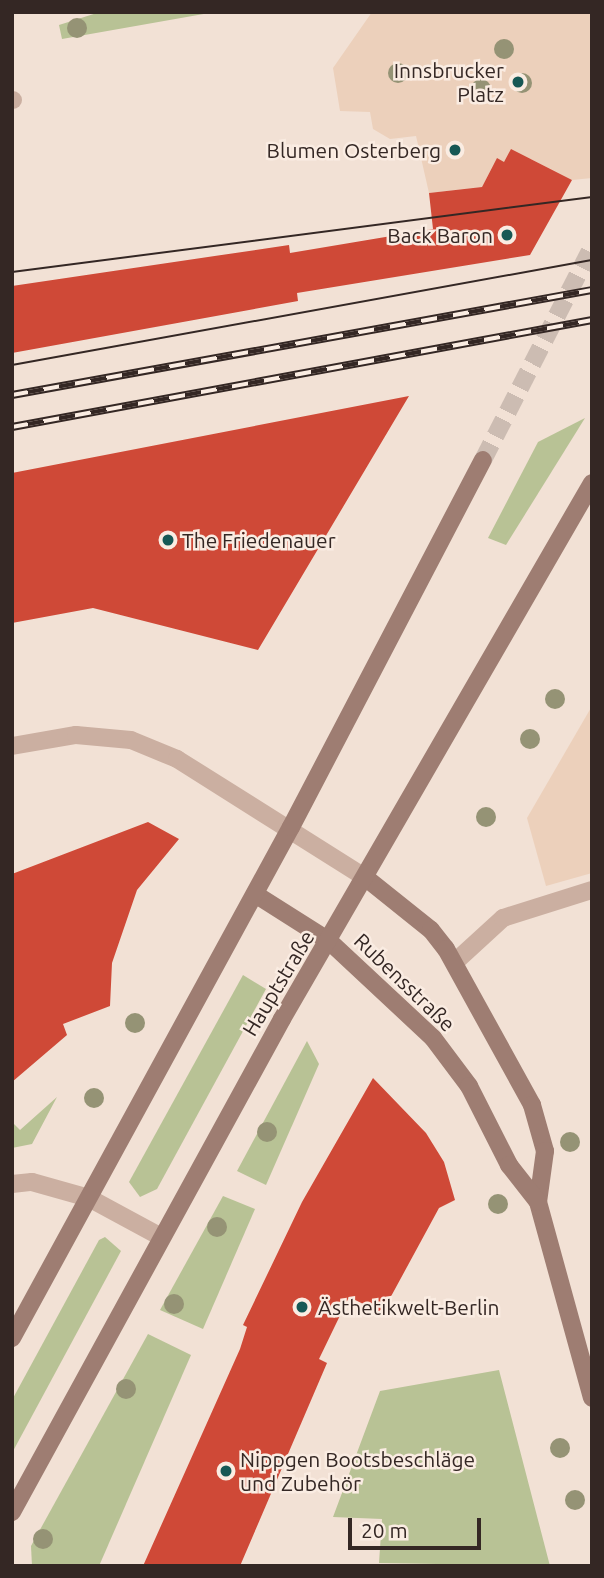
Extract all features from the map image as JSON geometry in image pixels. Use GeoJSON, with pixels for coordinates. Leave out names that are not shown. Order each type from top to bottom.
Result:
{"type":"FeatureCollection","features":[{"type":"Feature","properties":{"kind":"street"},"geometry":{"type":"LineString","coordinates":[[12,1338],[291,827],[483,460]]}},
{"type":"Feature","properties":{"kind":"street","name":"Hauptstraße"},"geometry":{"type":"LineString","coordinates":[[12,1512],[161,1237],[592,483]]}},
{"type":"Feature","properties":{"kind":"street"},"geometry":{"type":"LineString","coordinates":[[12,746],[76,735],[131,740],[177,759],[291,827],[366,878]]}},
{"type":"Feature","properties":{"kind":"street","name":"Rubensstraße"},"geometry":{"type":"LineString","coordinates":[[366,878],[431,930],[455,962],[532,1105],[545,1151],[538,1202]]}},
{"type":"Feature","properties":{"kind":"street"},"geometry":{"type":"LineString","coordinates":[[455,962],[503,918],[592,890]]}},
{"type":"Feature","properties":{"kind":"street","name":"Rubensstraße"},"geometry":{"type":"LineString","coordinates":[[255,894],[329,941],[433,1038],[469,1086],[509,1165],[538,1202],[592,1398]]}},
{"type":"Feature","properties":{"kind":"street"},"geometry":{"type":"LineString","coordinates":[[12,1184],[32,1182],[89,1198],[161,1237]]}},
{"type":"Feature","properties":{"kind":"green space"},"geometry":{"type":"Polygon","coordinates":[[[100,12],[215,12],[62,39],[59,25],[100,12]]]}},
{"type":"Feature","properties":{"kind":"green space"},"geometry":{"type":"Polygon","coordinates":[[[585,418],[506,545],[488,538],[538,442],[585,418]]]}},
{"type":"Feature","properties":{"kind":"green space"},"geometry":{"type":"Polygon","coordinates":[[[243,975],[266,989],[157,1189],[140,1197],[129,1182],[243,975]]]}},
{"type":"Feature","properties":{"kind":"green space"},"geometry":{"type":"Polygon","coordinates":[[[307,1041],[319,1064],[266,1185],[237,1171],[307,1041]]]}},
{"type":"Feature","properties":{"kind":"green space"},"geometry":{"type":"Polygon","coordinates":[[[57,1097],[32,1144],[12,1148],[12,1122],[20,1130],[57,1097]]]}},
{"type":"Feature","properties":{"kind":"green space"},"geometry":{"type":"Polygon","coordinates":[[[223,1196],[255,1209],[203,1329],[160,1310],[223,1196]]]}},
{"type":"Feature","properties":{"kind":"green space"},"geometry":{"type":"Polygon","coordinates":[[[105,1237],[121,1251],[12,1453],[12,1400],[99,1240],[105,1237]]]}},
{"type":"Feature","properties":{"kind":"green space"},"geometry":{"type":"Polygon","coordinates":[[[148,1334],[191,1355],[99,1566],[32,1566],[31,1546],[148,1334]]]}},
{"type":"Feature","properties":{"kind":"green space"},"geometry":{"type":"Polygon","coordinates":[[[499,1370],[550,1566],[379,1563],[382,1519],[333,1517],[380,1391],[499,1370]]]}},
{"type":"Feature","properties":{"kind":"shaded area"},"geometry":{"type":"Polygon","coordinates":[[[372,12],[592,12],[592,178],[572,180],[531,159],[494,164],[482,187],[429,193],[416,136],[390,139],[373,129],[370,112],[340,111],[333,68],[372,12]]]}},
{"type":"Feature","properties":{"kind":"shaded area"},"geometry":{"type":"Polygon","coordinates":[[[592,706],[592,873],[546,886],[527,818],[592,706]]]}},
{"type":"Feature","properties":{"kind":"building"},"geometry":{"type":"Polygon","coordinates":[[[511,149],[572,180],[530,255],[297,293],[298,301],[12,353],[12,286],[289,245],[290,253],[433,229],[429,193],[482,187],[497,158],[504,162],[511,149]]]}},
{"type":"Feature","properties":{"kind":"building","name":"The Friedenauer"},"geometry":{"type":"Polygon","coordinates":[[[409,396],[258,650],[93,608],[12,623],[12,473],[409,396]]]}},
{"type":"Feature","properties":{"kind":"building"},"geometry":{"type":"Polygon","coordinates":[[[148,822],[179,839],[137,890],[112,963],[110,1006],[63,1024],[67,1035],[12,1082],[12,874],[148,822]]]}},
{"type":"Feature","properties":{"kind":"building"},"geometry":{"type":"Polygon","coordinates":[[[373,1078],[426,1133],[444,1162],[455,1200],[439,1208],[382,1313],[349,1297],[319,1359],[327,1363],[240,1566],[143,1566],[240,1349],[247,1327],[243,1325],[302,1202],[373,1078]]]}},
{"type":"Feature","properties":{"kind":"tunnel"},"geometry":{"type":"LineString","coordinates":[[483,460],[592,247]]}},
{"type":"Feature","properties":{"kind":"tram line"},"geometry":{"type":"LineString","coordinates":[[12,272],[592,197]]}},
{"type":"Feature","properties":{"kind":"tram line"},"geometry":{"type":"LineString","coordinates":[[12,365],[592,260]]}},
{"type":"Feature","properties":{"kind":"railway"},"geometry":{"type":"LineString","coordinates":[[12,395],[592,290]]}},
{"type":"Feature","properties":{"kind":"railway"},"geometry":{"type":"LineString","coordinates":[[12,427],[592,320]]}},
{"type":"Feature","properties":{"kind":"place","name":"Innsbrucker Platz"},"geometry":{"type":"Point","coordinates":[518,82]}},
{"type":"Feature","properties":{"kind":"place","name":"Blumen Osterberg"},"geometry":{"type":"Point","coordinates":[455,150]}},
{"type":"Feature","properties":{"kind":"place","name":"Back Baron"},"geometry":{"type":"Point","coordinates":[507,235]}},
{"type":"Feature","properties":{"kind":"place","name":"The Friedenauer"},"geometry":{"type":"Point","coordinates":[168,540]}},
{"type":"Feature","properties":{"kind":"place","name":"Ästhetikwelt-Berlin"},"geometry":{"type":"Point","coordinates":[302,1307]}},
{"type":"Feature","properties":{"kind":"place","name":"Nippgen Bootsbeschläge und Zubehör"},"geometry":{"type":"Point","coordinates":[226,1471]}}]}
